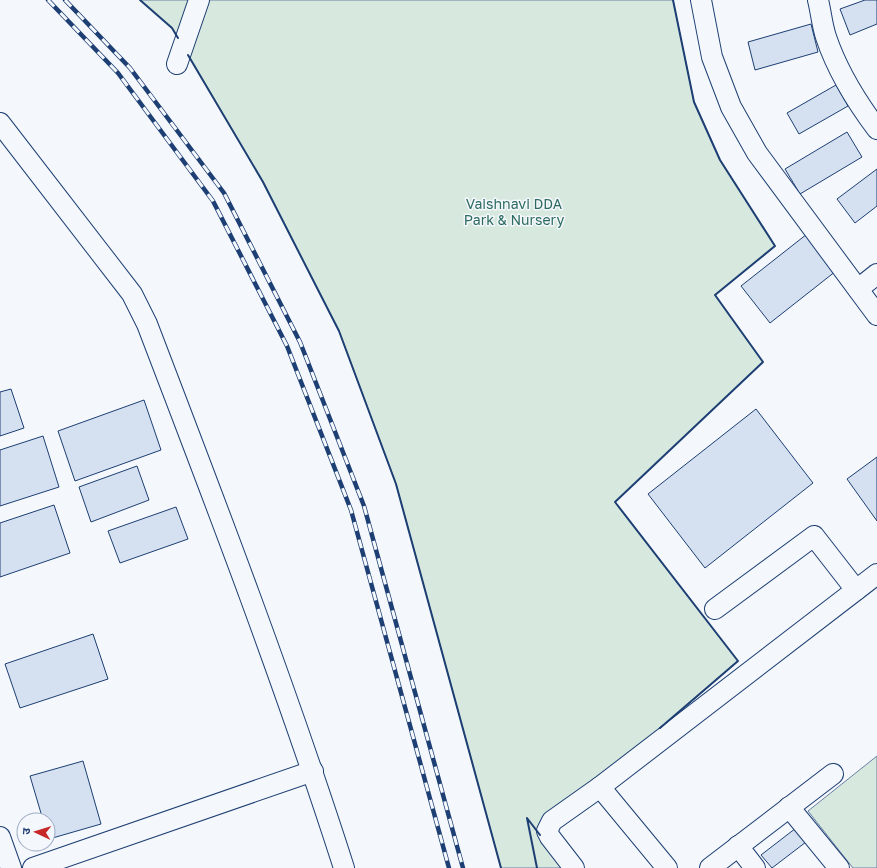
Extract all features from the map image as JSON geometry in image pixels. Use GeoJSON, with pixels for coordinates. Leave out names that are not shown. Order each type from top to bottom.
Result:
{"type":"FeatureCollection","features":[{"type":"Feature","properties":{"kind":"street"},"geometry":{"type":"LineString","coordinates":[[178,64],[199,0]]}},
{"type":"Feature","properties":{"kind":"street"},"geometry":{"type":"LineString","coordinates":[[701,0],[712,57],[731,107],[757,153],[877,315]]}},
{"type":"Feature","properties":{"kind":"street"},"geometry":{"type":"LineString","coordinates":[[818,0],[826,35],[833,55],[862,110],[877,129]]}},
{"type":"Feature","properties":{"kind":"street"},"geometry":{"type":"LineString","coordinates":[[0,123],[132,294],[147,324],[230,541],[313,771],[344,868]]}},
{"type":"Feature","properties":{"kind":"street"},"geometry":{"type":"LineString","coordinates":[[858,289],[877,274]]}},
{"type":"Feature","properties":{"kind":"street"},"geometry":{"type":"LineString","coordinates":[[715,609],[814,536],[856,590]]}},
{"type":"Feature","properties":{"kind":"street"},"geometry":{"type":"LineString","coordinates":[[574,868],[550,837],[548,830],[552,821],[600,787],[877,574]]}},
{"type":"Feature","properties":{"kind":"street"},"geometry":{"type":"LineString","coordinates":[[33,868],[313,771]]}},
{"type":"Feature","properties":{"kind":"street"},"geometry":{"type":"LineString","coordinates":[[710,868],[833,774]]}},
{"type":"Feature","properties":{"kind":"street"},"geometry":{"type":"LineString","coordinates":[[600,787],[667,868]]}},
{"type":"Feature","properties":{"kind":"street"},"geometry":{"type":"LineString","coordinates":[[789,807],[839,868]]}},
{"type":"Feature","properties":{"kind":"street"},"geometry":{"type":"LineString","coordinates":[[0,837],[11,868]]}},
{"type":"Feature","properties":{"kind":"street"},"geometry":{"type":"LineString","coordinates":[[738,846],[755,868]]}},
{"type":"Feature","properties":{"kind":"green space","name":"Vaishnavi DDA Park & Nursery"},"geometry":{"type":"Polygon","coordinates":[[[140,0],[673,0],[694,102],[720,160],[775,246],[715,295],[763,362],[615,502],[738,661],[550,824],[581,868],[501,868],[396,484],[339,331],[263,182],[172,28],[140,0]]]}},
{"type":"Feature","properties":{"kind":"green space"},"geometry":{"type":"Polygon","coordinates":[[[877,756],[877,868],[853,868],[808,811],[877,756]]]}},
{"type":"Feature","properties":{"kind":"building"},"geometry":{"type":"Polygon","coordinates":[[[865,0],[877,0],[877,24],[850,35],[840,9],[865,0]]]}},
{"type":"Feature","properties":{"kind":"building"},"geometry":{"type":"Polygon","coordinates":[[[811,24],[818,52],[755,70],[748,42],[811,24]]]}},
{"type":"Feature","properties":{"kind":"building"},"geometry":{"type":"Polygon","coordinates":[[[836,85],[848,106],[799,134],[787,113],[836,85]]]}},
{"type":"Feature","properties":{"kind":"building"},"geometry":{"type":"Polygon","coordinates":[[[847,132],[862,157],[800,194],[785,169],[847,132]]]}},
{"type":"Feature","properties":{"kind":"building"},"geometry":{"type":"Polygon","coordinates":[[[877,169],[877,206],[855,223],[837,199],[877,169]]]}},
{"type":"Feature","properties":{"kind":"building"},"geometry":{"type":"Polygon","coordinates":[[[807,234],[836,271],[770,323],[741,286],[807,234]]]}},
{"type":"Feature","properties":{"kind":"building"},"geometry":{"type":"Polygon","coordinates":[[[11,389],[24,428],[0,436],[0,392],[11,389]]]}},
{"type":"Feature","properties":{"kind":"building"},"geometry":{"type":"Polygon","coordinates":[[[144,400],[161,450],[75,481],[58,431],[144,400]]]}},
{"type":"Feature","properties":{"kind":"building"},"geometry":{"type":"Polygon","coordinates":[[[756,409],[813,483],[705,568],[648,494],[756,409]]]}},
{"type":"Feature","properties":{"kind":"building"},"geometry":{"type":"Polygon","coordinates":[[[43,436],[59,487],[0,506],[0,450],[43,436]]]}},
{"type":"Feature","properties":{"kind":"building"},"geometry":{"type":"Polygon","coordinates":[[[877,457],[877,521],[847,479],[877,457]]]}},
{"type":"Feature","properties":{"kind":"building"},"geometry":{"type":"Polygon","coordinates":[[[137,466],[149,500],[91,522],[79,487],[137,466]]]}},
{"type":"Feature","properties":{"kind":"building"},"geometry":{"type":"Polygon","coordinates":[[[54,505],[70,553],[0,577],[0,523],[54,505]]]}},
{"type":"Feature","properties":{"kind":"building"},"geometry":{"type":"Polygon","coordinates":[[[176,507],[188,539],[120,563],[108,531],[176,507]]]}},
{"type":"Feature","properties":{"kind":"building"},"geometry":{"type":"Polygon","coordinates":[[[93,634],[108,679],[20,708],[5,664],[93,634]]]}},
{"type":"Feature","properties":{"kind":"building"},"geometry":{"type":"Polygon","coordinates":[[[83,761],[101,824],[56,837],[56,812],[41,812],[30,776],[83,761]]]}},
{"type":"Feature","properties":{"kind":"building"},"geometry":{"type":"Polygon","coordinates":[[[796,828],[806,842],[772,868],[761,855],[796,828]]]}},
{"type":"Feature","properties":{"kind":"railway"},"geometry":{"type":"LineString","coordinates":[[48,0],[118,73],[213,201],[287,346],[351,510],[449,868]]}},
{"type":"Feature","properties":{"kind":"railway"},"geometry":{"type":"LineString","coordinates":[[65,0],[130,68],[224,193],[300,342],[364,506],[463,868]]}},
{"type":"Feature","properties":{"kind":"wall"},"geometry":{"type":"LineString","coordinates":[[140,0],[172,28],[178,38]]}},
{"type":"Feature","properties":{"kind":"wall"},"geometry":{"type":"LineString","coordinates":[[660,728],[738,661],[615,502],[763,362],[715,295],[775,246],[720,160],[694,102],[673,0]]}},
{"type":"Feature","properties":{"kind":"wall"},"geometry":{"type":"LineString","coordinates":[[188,55],[263,182],[339,331],[396,484],[501,868]]}},
{"type":"Feature","properties":{"kind":"wall"},"geometry":{"type":"LineString","coordinates":[[537,868],[527,818],[540,835]]}}]}
